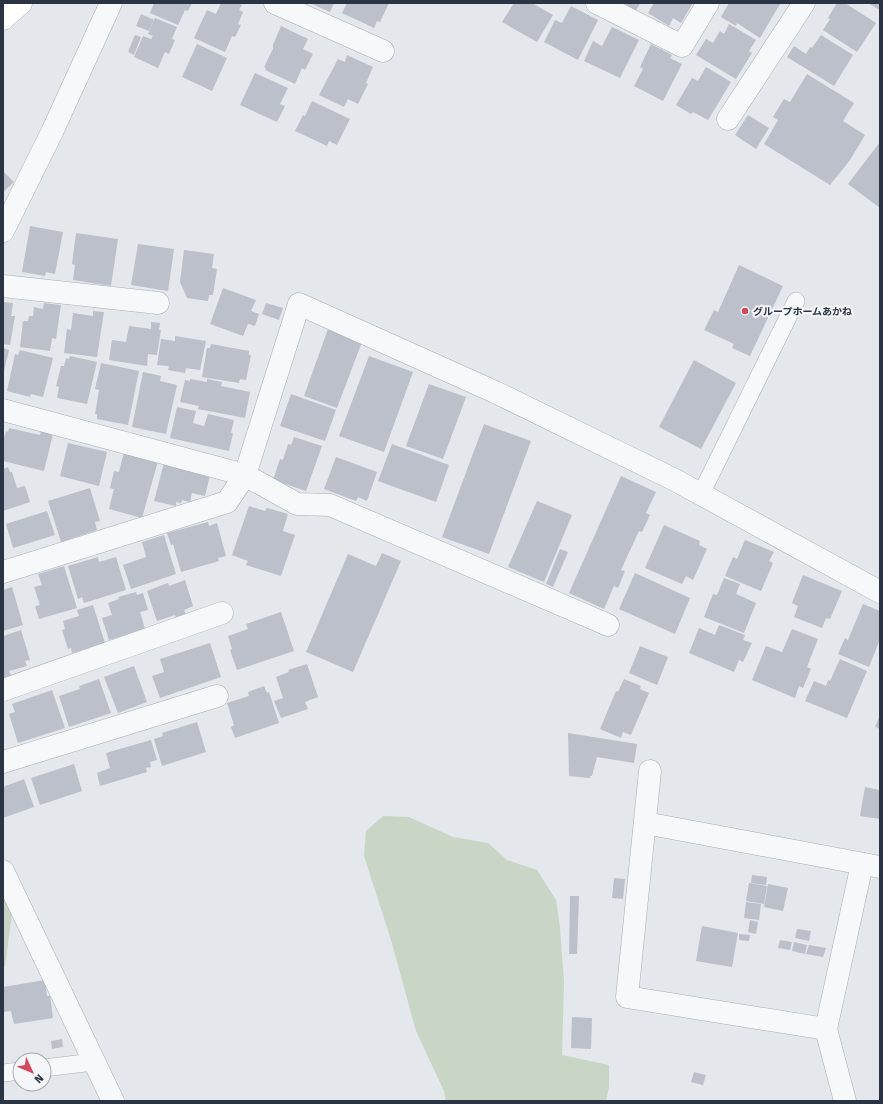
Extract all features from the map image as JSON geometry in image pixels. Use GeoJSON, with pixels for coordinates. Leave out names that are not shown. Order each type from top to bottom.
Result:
{"type":"FeatureCollection","features":[{"type":"Feature","properties":{"kind":"street"},"geometry":{"type":"LineString","coordinates":[[3,19],[21,3]]}},
{"type":"Feature","properties":{"kind":"street"},"geometry":{"type":"LineString","coordinates":[[3,231],[52,132],[110,3]]}},
{"type":"Feature","properties":{"kind":"street"},"geometry":{"type":"LineString","coordinates":[[274,3],[383,51]]}},
{"type":"Feature","properties":{"kind":"street"},"geometry":{"type":"LineString","coordinates":[[597,3],[682,46],[708,3]]}},
{"type":"Feature","properties":{"kind":"street"},"geometry":{"type":"LineString","coordinates":[[728,119],[804,3]]}},
{"type":"Feature","properties":{"kind":"street"},"geometry":{"type":"LineString","coordinates":[[3,286],[158,303]]}},
{"type":"Feature","properties":{"kind":"street"},"geometry":{"type":"LineString","coordinates":[[3,572],[226,502],[245,475],[299,304],[495,392],[701,494],[880,592]]}},
{"type":"Feature","properties":{"kind":"street"},"geometry":{"type":"LineString","coordinates":[[3,410],[245,475],[296,504],[330,505],[608,625]]}},
{"type":"Feature","properties":{"kind":"street"},"geometry":{"type":"LineString","coordinates":[[3,690],[222,612]]}},
{"type":"Feature","properties":{"kind":"street"},"geometry":{"type":"LineString","coordinates":[[3,762],[217,696]]}},
{"type":"Feature","properties":{"kind":"street"},"geometry":{"type":"LineString","coordinates":[[650,771],[627,997],[826,1029]]}},
{"type":"Feature","properties":{"kind":"street"},"geometry":{"type":"LineString","coordinates":[[645,823],[871,866],[826,1029],[845,1101]]}},
{"type":"Feature","properties":{"kind":"street"},"geometry":{"type":"LineString","coordinates":[[3,871],[93,1062],[113,1101]]}},
{"type":"Feature","properties":{"kind":"lane"},"geometry":{"type":"LineString","coordinates":[[701,494],[796,301]]}},
{"type":"Feature","properties":{"kind":"lane"},"geometry":{"type":"LineString","coordinates":[[52,1067],[93,1062]]}},
{"type":"Feature","properties":{"kind":"green space"},"geometry":{"type":"Polygon","coordinates":[[[383,816],[409,817],[453,837],[488,843],[507,860],[537,870],[556,900],[560,928],[564,982],[562,1055],[609,1065],[609,1087],[606,1101],[446,1101],[444,1091],[416,1031],[391,940],[364,856],[366,831],[383,816]]]}},
{"type":"Feature","properties":{"kind":"green space"},"geometry":{"type":"Polygon","coordinates":[[[3,887],[13,907],[5,966],[3,967],[3,887]]]}},
{"type":"Feature","properties":{"kind":"building"},"geometry":{"type":"Polygon","coordinates":[[[154,3],[192,3],[188,11],[185,10],[178,25],[150,13],[154,3]]]}},
{"type":"Feature","properties":{"kind":"building"},"geometry":{"type":"Polygon","coordinates":[[[221,3],[237,3],[242,5],[239,10],[243,12],[238,24],[241,25],[235,37],[232,36],[225,52],[194,38],[207,10],[216,14],[221,3]]]}},
{"type":"Feature","properties":{"kind":"building"},"geometry":{"type":"Polygon","coordinates":[[[310,3],[334,3],[330,12],[310,3]]]}},
{"type":"Feature","properties":{"kind":"building"},"geometry":{"type":"Polygon","coordinates":[[[347,3],[389,3],[380,22],[377,21],[374,28],[342,13],[347,3]]]}},
{"type":"Feature","properties":{"kind":"building"},"geometry":{"type":"Polygon","coordinates":[[[514,3],[532,3],[553,15],[537,42],[502,22],[514,3]]]}},
{"type":"Feature","properties":{"kind":"building"},"geometry":{"type":"Polygon","coordinates":[[[624,3],[640,3],[636,11],[624,3]]]}},
{"type":"Feature","properties":{"kind":"building"},"geometry":{"type":"Polygon","coordinates":[[[654,3],[693,3],[681,23],[673,18],[669,26],[648,13],[654,3]]]}},
{"type":"Feature","properties":{"kind":"building"},"geometry":{"type":"Polygon","coordinates":[[[729,3],[780,4],[760,38],[737,23],[736,26],[721,17],[729,3]]]}},
{"type":"Feature","properties":{"kind":"building"},"geometry":{"type":"Polygon","coordinates":[[[837,3],[845,3],[876,23],[857,52],[823,30],[837,3]]]}},
{"type":"Feature","properties":{"kind":"building"},"geometry":{"type":"Polygon","coordinates":[[[868,3],[880,3],[880,10],[868,3]]]}},
{"type":"Feature","properties":{"kind":"building"},"geometry":{"type":"Polygon","coordinates":[[[571,6],[598,20],[578,60],[544,42],[555,20],[562,23],[571,6]]]}},
{"type":"Feature","properties":{"kind":"building"},"geometry":{"type":"Polygon","coordinates":[[[141,14],[154,20],[149,31],[136,26],[141,14]]]}},
{"type":"Feature","properties":{"kind":"building"},"geometry":{"type":"Polygon","coordinates":[[[155,18],[177,27],[172,39],[175,40],[169,54],[165,52],[158,68],[134,57],[143,36],[151,39],[153,36],[148,34],[155,18]]]}},
{"type":"Feature","properties":{"kind":"building"},"geometry":{"type":"Polygon","coordinates":[[[729,24],[756,40],[749,51],[752,53],[736,79],[696,55],[706,39],[713,43],[720,31],[724,34],[729,24]]]}},
{"type":"Feature","properties":{"kind":"building"},"geometry":{"type":"Polygon","coordinates":[[[281,26],[308,39],[303,49],[313,54],[305,70],[302,68],[295,84],[265,70],[266,68],[264,67],[273,49],[273,45],[281,26]]]}},
{"type":"Feature","properties":{"kind":"building"},"geometry":{"type":"Polygon","coordinates":[[[612,27],[639,40],[620,78],[584,61],[593,41],[602,46],[612,27]]]}},
{"type":"Feature","properties":{"kind":"building"},"geometry":{"type":"Polygon","coordinates":[[[135,35],[141,37],[134,55],[128,52],[135,35]]]}},
{"type":"Feature","properties":{"kind":"building"},"geometry":{"type":"Polygon","coordinates":[[[821,35],[853,55],[834,86],[787,57],[794,46],[806,54],[821,35]]]}},
{"type":"Feature","properties":{"kind":"building"},"geometry":{"type":"Polygon","coordinates":[[[197,44],[227,58],[212,91],[182,77],[197,44]]]}},
{"type":"Feature","properties":{"kind":"building"},"geometry":{"type":"Polygon","coordinates":[[[651,44],[672,55],[670,58],[682,64],[663,101],[634,86],[643,69],[640,67],[651,44]]]}},
{"type":"Feature","properties":{"kind":"building"},"geometry":{"type":"Polygon","coordinates":[[[347,55],[373,67],[366,83],[368,84],[358,104],[348,99],[344,107],[319,95],[338,59],[345,62],[347,55]]]}},
{"type":"Feature","properties":{"kind":"building"},"geometry":{"type":"Polygon","coordinates":[[[706,67],[731,82],[708,120],[693,112],[691,114],[676,105],[692,78],[698,81],[706,67]]]}},
{"type":"Feature","properties":{"kind":"building"},"geometry":{"type":"Polygon","coordinates":[[[255,73],[288,88],[280,104],[285,106],[277,122],[240,105],[255,73]]]}},
{"type":"Feature","properties":{"kind":"building"},"geometry":{"type":"Polygon","coordinates":[[[807,74],[854,103],[843,121],[865,135],[850,160],[830,185],[764,144],[778,120],[773,117],[784,99],[790,102],[807,74]]]}},
{"type":"Feature","properties":{"kind":"building"},"geometry":{"type":"Polygon","coordinates":[[[312,101],[350,119],[337,145],[329,141],[327,146],[295,131],[303,115],[305,116],[312,101]]]}},
{"type":"Feature","properties":{"kind":"building"},"geometry":{"type":"Polygon","coordinates":[[[748,115],[769,128],[756,149],[735,135],[748,115]]]}},
{"type":"Feature","properties":{"kind":"building"},"geometry":{"type":"Polygon","coordinates":[[[880,142],[880,208],[848,184],[880,142]]]}},
{"type":"Feature","properties":{"kind":"building"},"geometry":{"type":"Polygon","coordinates":[[[3,171],[14,182],[3,192],[3,171]]]}},
{"type":"Feature","properties":{"kind":"building"},"geometry":{"type":"Polygon","coordinates":[[[30,226],[63,232],[55,274],[46,272],[45,276],[22,272],[30,226]]]}},
{"type":"Feature","properties":{"kind":"building"},"geometry":{"type":"Polygon","coordinates":[[[76,233],[118,239],[111,286],[73,280],[75,265],[72,264],[76,233]]]}},
{"type":"Feature","properties":{"kind":"building"},"geometry":{"type":"Polygon","coordinates":[[[138,244],[174,249],[168,291],[131,285],[138,244]]]}},
{"type":"Feature","properties":{"kind":"building"},"geometry":{"type":"Polygon","coordinates":[[[184,250],[214,254],[212,268],[217,269],[213,295],[209,295],[208,301],[187,298],[180,282],[184,250]]]}},
{"type":"Feature","properties":{"kind":"building","name":"グループホームあかね"},"geometry":{"type":"Polygon","coordinates":[[[739,265],[783,286],[750,356],[732,348],[734,344],[704,330],[714,310],[718,312],[739,265]]]}},
{"type":"Feature","properties":{"kind":"building"},"geometry":{"type":"Polygon","coordinates":[[[223,288],[256,300],[251,311],[259,314],[255,326],[248,324],[243,336],[210,324],[223,288]]]}},
{"type":"Feature","properties":{"kind":"building"},"geometry":{"type":"Polygon","coordinates":[[[3,302],[13,303],[11,316],[15,316],[10,345],[3,344],[3,302]]]}},
{"type":"Feature","properties":{"kind":"building"},"geometry":{"type":"Polygon","coordinates":[[[44,303],[61,305],[56,339],[52,338],[50,351],[20,347],[23,321],[28,321],[29,316],[33,316],[34,307],[43,309],[44,303]]]}},
{"type":"Feature","properties":{"kind":"building"},"geometry":{"type":"Polygon","coordinates":[[[266,303],[283,308],[279,320],[262,314],[266,303]]]}},
{"type":"Feature","properties":{"kind":"building"},"geometry":{"type":"Polygon","coordinates":[[[93,311],[104,312],[97,357],[64,353],[67,329],[71,330],[73,313],[93,316],[93,311]]]}},
{"type":"Feature","properties":{"kind":"building"},"geometry":{"type":"Polygon","coordinates":[[[151,322],[160,323],[159,330],[161,330],[157,355],[148,354],[147,366],[109,360],[112,340],[126,342],[129,326],[151,329],[151,322]]]}},
{"type":"Feature","properties":{"kind":"building"},"geometry":{"type":"Polygon","coordinates":[[[328,329],[362,342],[337,408],[304,396],[328,329]]]}},
{"type":"Feature","properties":{"kind":"building"},"geometry":{"type":"Polygon","coordinates":[[[175,336],[206,341],[200,370],[186,368],[185,373],[168,370],[169,366],[157,365],[161,339],[175,341],[175,336]]]}},
{"type":"Feature","properties":{"kind":"building"},"geometry":{"type":"Polygon","coordinates":[[[211,344],[249,351],[249,355],[251,355],[246,380],[240,379],[239,383],[202,377],[207,348],[210,348],[211,344]]]}},
{"type":"Feature","properties":{"kind":"building"},"geometry":{"type":"Polygon","coordinates":[[[3,348],[9,350],[4,371],[3,371],[3,348]]]}},
{"type":"Feature","properties":{"kind":"building"},"geometry":{"type":"Polygon","coordinates":[[[20,350],[53,358],[43,397],[31,394],[30,397],[7,391],[15,354],[18,355],[20,350]]]}},
{"type":"Feature","properties":{"kind":"building"},"geometry":{"type":"Polygon","coordinates":[[[70,356],[97,362],[87,404],[57,398],[59,387],[56,386],[61,366],[64,366],[66,358],[69,359],[70,356]]]}},
{"type":"Feature","properties":{"kind":"building"},"geometry":{"type":"Polygon","coordinates":[[[369,356],[413,372],[384,452],[339,436],[369,356]]]}},
{"type":"Feature","properties":{"kind":"building"},"geometry":{"type":"Polygon","coordinates":[[[694,360],[736,383],[701,449],[659,427],[694,360]]]}},
{"type":"Feature","properties":{"kind":"building"},"geometry":{"type":"Polygon","coordinates":[[[101,363],[139,371],[128,425],[97,419],[97,414],[95,414],[99,390],[95,389],[101,363]]]}},
{"type":"Feature","properties":{"kind":"building"},"geometry":{"type":"Polygon","coordinates":[[[143,372],[161,376],[160,381],[177,385],[166,434],[132,427],[143,372]]]}},
{"type":"Feature","properties":{"kind":"building"},"geometry":{"type":"Polygon","coordinates":[[[190,379],[207,382],[207,379],[222,382],[221,386],[250,392],[245,418],[198,409],[199,406],[180,402],[185,380],[190,381],[190,379]]]}},
{"type":"Feature","properties":{"kind":"building"},"geometry":{"type":"Polygon","coordinates":[[[429,384],[466,397],[443,459],[406,446],[429,384]]]}},
{"type":"Feature","properties":{"kind":"building"},"geometry":{"type":"Polygon","coordinates":[[[291,394],[336,410],[325,441],[280,426],[291,394]]]}},
{"type":"Feature","properties":{"kind":"building"},"geometry":{"type":"Polygon","coordinates":[[[177,407],[196,411],[193,423],[204,426],[208,414],[234,420],[229,451],[170,438],[177,407]]]}},
{"type":"Feature","properties":{"kind":"building"},"geometry":{"type":"Polygon","coordinates":[[[484,424],[531,441],[489,554],[442,537],[484,424]]]}},
{"type":"Feature","properties":{"kind":"building"},"geometry":{"type":"Polygon","coordinates":[[[9,428],[40,435],[41,430],[53,434],[44,471],[3,461],[3,442],[6,431],[8,432],[9,428]]]}},
{"type":"Feature","properties":{"kind":"building"},"geometry":{"type":"Polygon","coordinates":[[[294,437],[322,446],[306,491],[273,480],[280,459],[283,460],[288,444],[291,445],[294,437]]]}},
{"type":"Feature","properties":{"kind":"building"},"geometry":{"type":"Polygon","coordinates":[[[68,443],[107,452],[99,486],[60,476],[68,443]]]}},
{"type":"Feature","properties":{"kind":"building"},"geometry":{"type":"Polygon","coordinates":[[[392,444],[449,465],[436,502],[378,481],[392,444]]]}},
{"type":"Feature","properties":{"kind":"building"},"geometry":{"type":"Polygon","coordinates":[[[124,452],[158,461],[142,518],[109,509],[114,489],[110,488],[114,471],[119,472],[124,452]]]}},
{"type":"Feature","properties":{"kind":"building"},"geometry":{"type":"Polygon","coordinates":[[[336,457],[377,472],[367,501],[358,497],[356,501],[324,489],[336,457]]]}},
{"type":"Feature","properties":{"kind":"building"},"geometry":{"type":"Polygon","coordinates":[[[164,463],[210,475],[205,496],[192,493],[190,502],[182,500],[181,503],[176,502],[176,506],[154,501],[164,463]]]}},
{"type":"Feature","properties":{"kind":"building"},"geometry":{"type":"Polygon","coordinates":[[[8,467],[10,472],[12,472],[17,488],[25,486],[30,502],[3,511],[3,469],[8,467]]]}},
{"type":"Feature","properties":{"kind":"building"},"geometry":{"type":"Polygon","coordinates":[[[621,476],[656,492],[646,513],[650,515],[642,532],[639,531],[621,570],[625,571],[618,588],[614,586],[604,609],[569,593],[621,476]]]}},
{"type":"Feature","properties":{"kind":"building"},"geometry":{"type":"Polygon","coordinates":[[[90,488],[100,521],[95,522],[97,530],[61,542],[48,501],[90,488]]]}},
{"type":"Feature","properties":{"kind":"building"},"geometry":{"type":"Polygon","coordinates":[[[537,501],[572,515],[544,582],[508,567],[537,501]]]}},
{"type":"Feature","properties":{"kind":"building"},"geometry":{"type":"Polygon","coordinates":[[[249,506],[265,511],[267,508],[288,514],[283,531],[295,535],[281,576],[246,565],[248,561],[232,555],[249,506]]]}},
{"type":"Feature","properties":{"kind":"building"},"geometry":{"type":"Polygon","coordinates":[[[47,511],[55,535],[13,548],[6,524],[47,511]]]}},
{"type":"Feature","properties":{"kind":"building"},"geometry":{"type":"Polygon","coordinates":[[[208,522],[209,526],[217,523],[226,556],[218,558],[219,561],[181,572],[173,544],[171,545],[167,533],[208,522]]]}},
{"type":"Feature","properties":{"kind":"building"},"geometry":{"type":"Polygon","coordinates":[[[664,525],[700,541],[699,545],[707,549],[693,580],[686,576],[682,584],[645,568],[664,525]]]}},
{"type":"Feature","properties":{"kind":"building"},"geometry":{"type":"Polygon","coordinates":[[[164,535],[176,574],[131,589],[123,565],[146,557],[142,542],[164,535]]]}},
{"type":"Feature","properties":{"kind":"building"},"geometry":{"type":"Polygon","coordinates":[[[745,540],[774,552],[769,561],[773,563],[761,591],[725,576],[733,557],[737,559],[745,540]]]}},
{"type":"Feature","properties":{"kind":"building"},"geometry":{"type":"Polygon","coordinates":[[[560,549],[568,552],[553,587],[546,584],[560,549]]]}},
{"type":"Feature","properties":{"kind":"building"},"geometry":{"type":"Polygon","coordinates":[[[382,553],[401,561],[353,672],[306,652],[348,554],[376,566],[382,553]]]}},
{"type":"Feature","properties":{"kind":"building"},"geometry":{"type":"Polygon","coordinates":[[[98,557],[99,562],[116,557],[126,590],[84,603],[82,597],[78,599],[68,566],[98,557]]]}},
{"type":"Feature","properties":{"kind":"building"},"geometry":{"type":"Polygon","coordinates":[[[64,566],[77,608],[39,619],[35,606],[40,605],[34,587],[42,585],[38,574],[64,566]]]}},
{"type":"Feature","properties":{"kind":"building"},"geometry":{"type":"Polygon","coordinates":[[[635,573],[690,598],[675,634],[619,609],[635,573]]]}},
{"type":"Feature","properties":{"kind":"building"},"geometry":{"type":"Polygon","coordinates":[[[803,575],[842,591],[830,619],[826,618],[822,628],[794,617],[798,606],[792,603],[803,575]]]}},
{"type":"Feature","properties":{"kind":"building"},"geometry":{"type":"Polygon","coordinates":[[[724,578],[740,584],[736,594],[756,603],[744,633],[704,617],[713,594],[717,595],[724,578]]]}},
{"type":"Feature","properties":{"kind":"building"},"geometry":{"type":"Polygon","coordinates":[[[185,580],[193,606],[184,610],[186,615],[176,618],[175,615],[157,621],[147,591],[168,583],[169,586],[185,580]]]}},
{"type":"Feature","properties":{"kind":"building"},"geometry":{"type":"Polygon","coordinates":[[[12,587],[23,625],[3,631],[3,590],[12,587]]]}},
{"type":"Feature","properties":{"kind":"building"},"geometry":{"type":"Polygon","coordinates":[[[136,592],[137,595],[143,593],[148,610],[140,612],[145,629],[109,640],[102,618],[112,615],[108,603],[119,599],[118,597],[136,592]]]}},
{"type":"Feature","properties":{"kind":"building"},"geometry":{"type":"Polygon","coordinates":[[[863,604],[880,611],[880,639],[869,667],[838,654],[845,638],[848,640],[863,604]]]}},
{"type":"Feature","properties":{"kind":"building"},"geometry":{"type":"Polygon","coordinates":[[[93,605],[105,643],[72,653],[71,648],[68,649],[62,630],[65,629],[63,621],[79,616],[77,610],[93,605]]]}},
{"type":"Feature","properties":{"kind":"building"},"geometry":{"type":"Polygon","coordinates":[[[281,612],[294,651],[237,670],[230,650],[232,649],[228,636],[248,629],[246,624],[281,612]]]}},
{"type":"Feature","properties":{"kind":"building"},"geometry":{"type":"Polygon","coordinates":[[[719,625],[745,635],[743,640],[752,643],[743,662],[739,660],[734,672],[689,653],[699,628],[715,635],[719,625]]]}},
{"type":"Feature","properties":{"kind":"building"},"geometry":{"type":"Polygon","coordinates":[[[792,629],[818,639],[807,667],[811,669],[803,688],[799,686],[795,698],[752,680],[766,646],[782,652],[792,629]]]}},
{"type":"Feature","properties":{"kind":"building"},"geometry":{"type":"Polygon","coordinates":[[[21,630],[30,660],[25,661],[27,666],[9,671],[11,675],[3,678],[3,636],[21,630]]]}},
{"type":"Feature","properties":{"kind":"building"},"geometry":{"type":"Polygon","coordinates":[[[210,643],[221,677],[160,698],[152,676],[164,672],[160,659],[210,643]]]}},
{"type":"Feature","properties":{"kind":"building"},"geometry":{"type":"Polygon","coordinates":[[[640,646],[668,657],[657,685],[629,673],[640,646]]]}},
{"type":"Feature","properties":{"kind":"building"},"geometry":{"type":"Polygon","coordinates":[[[840,659],[867,671],[847,718],[805,701],[814,681],[826,686],[828,680],[830,681],[840,659]]]}},
{"type":"Feature","properties":{"kind":"building"},"geometry":{"type":"Polygon","coordinates":[[[307,664],[318,697],[305,702],[308,709],[281,718],[274,701],[283,698],[276,677],[289,672],[288,670],[307,664]]]}},
{"type":"Feature","properties":{"kind":"building"},"geometry":{"type":"Polygon","coordinates":[[[134,666],[147,702],[118,713],[104,677],[134,666]]]}},
{"type":"Feature","properties":{"kind":"building"},"geometry":{"type":"Polygon","coordinates":[[[99,679],[111,713],[69,727],[59,696],[80,689],[79,686],[99,679]]]}},
{"type":"Feature","properties":{"kind":"building"},"geometry":{"type":"Polygon","coordinates":[[[624,679],[641,686],[640,689],[649,693],[631,735],[623,732],[621,738],[600,729],[616,691],[618,692],[624,679]]]}},
{"type":"Feature","properties":{"kind":"building"},"geometry":{"type":"Polygon","coordinates":[[[264,686],[267,693],[269,692],[279,723],[235,738],[231,727],[234,725],[227,703],[249,696],[248,692],[264,686]]]}},
{"type":"Feature","properties":{"kind":"building"},"geometry":{"type":"Polygon","coordinates":[[[52,690],[65,728],[18,743],[9,714],[15,712],[12,704],[52,690]]]}},
{"type":"Feature","properties":{"kind":"building"},"geometry":{"type":"Polygon","coordinates":[[[880,715],[880,729],[875,727],[880,715]]]}},
{"type":"Feature","properties":{"kind":"building"},"geometry":{"type":"Polygon","coordinates":[[[197,722],[206,752],[162,766],[154,739],[163,736],[162,733],[197,722]]]}},
{"type":"Feature","properties":{"kind":"building"},"geometry":{"type":"Polygon","coordinates":[[[568,733],[637,744],[634,763],[597,757],[592,776],[590,776],[590,778],[569,776],[568,733]]]}},
{"type":"Feature","properties":{"kind":"building"},"geometry":{"type":"Polygon","coordinates":[[[151,740],[157,760],[150,762],[151,767],[146,768],[147,772],[100,786],[97,773],[110,768],[106,753],[151,740]]]}},
{"type":"Feature","properties":{"kind":"building"},"geometry":{"type":"Polygon","coordinates":[[[74,764],[82,791],[40,805],[31,778],[74,764]]]}},
{"type":"Feature","properties":{"kind":"building"},"geometry":{"type":"Polygon","coordinates":[[[24,779],[34,807],[3,818],[3,787],[24,779]]]}},
{"type":"Feature","properties":{"kind":"building"},"geometry":{"type":"Polygon","coordinates":[[[865,787],[880,790],[880,819],[860,816],[865,787]]]}},
{"type":"Feature","properties":{"kind":"building"},"geometry":{"type":"Polygon","coordinates":[[[752,875],[767,877],[766,885],[751,883],[752,875]]]}},
{"type":"Feature","properties":{"kind":"building"},"geometry":{"type":"Polygon","coordinates":[[[614,878],[625,879],[623,899],[612,898],[614,878]]]}},
{"type":"Feature","properties":{"kind":"building"},"geometry":{"type":"Polygon","coordinates":[[[749,883],[767,886],[764,904],[746,901],[749,883]]]}},
{"type":"Feature","properties":{"kind":"building"},"geometry":{"type":"Polygon","coordinates":[[[768,884],[788,888],[783,911],[764,907],[768,884]]]}},
{"type":"Feature","properties":{"kind":"building"},"geometry":{"type":"Polygon","coordinates":[[[570,896],[579,896],[577,954],[569,954],[570,896]]]}},
{"type":"Feature","properties":{"kind":"building"},"geometry":{"type":"Polygon","coordinates":[[[746,902],[761,904],[759,920],[744,918],[746,902]]]}},
{"type":"Feature","properties":{"kind":"building"},"geometry":{"type":"Polygon","coordinates":[[[750,920],[758,922],[756,934],[748,932],[750,920]]]}},
{"type":"Feature","properties":{"kind":"building"},"geometry":{"type":"Polygon","coordinates":[[[702,926],[738,933],[732,967],[696,961],[702,926]]]}},
{"type":"Feature","properties":{"kind":"building"},"geometry":{"type":"Polygon","coordinates":[[[797,929],[811,931],[809,941],[795,938],[797,929]]]}},
{"type":"Feature","properties":{"kind":"building"},"geometry":{"type":"Polygon","coordinates":[[[739,934],[750,935],[749,941],[739,940],[739,934]]]}},
{"type":"Feature","properties":{"kind":"building"},"geometry":{"type":"Polygon","coordinates":[[[780,940],[792,942],[790,950],[778,948],[780,940]]]}},
{"type":"Feature","properties":{"kind":"building"},"geometry":{"type":"Polygon","coordinates":[[[794,942],[807,945],[805,954],[792,951],[794,942]]]}},
{"type":"Feature","properties":{"kind":"building"},"geometry":{"type":"Polygon","coordinates":[[[809,945],[826,948],[823,957],[806,954],[809,945]]]}},
{"type":"Feature","properties":{"kind":"building"},"geometry":{"type":"Polygon","coordinates":[[[45,980],[47,996],[50,996],[53,1018],[14,1024],[11,1011],[3,1012],[3,987],[45,980]]]}},
{"type":"Feature","properties":{"kind":"building"},"geometry":{"type":"Polygon","coordinates":[[[572,1017],[592,1018],[591,1049],[571,1048],[572,1017]]]}},
{"type":"Feature","properties":{"kind":"building"},"geometry":{"type":"Polygon","coordinates":[[[62,1039],[63,1047],[52,1049],[51,1041],[62,1039]]]}},
{"type":"Feature","properties":{"kind":"building"},"geometry":{"type":"Polygon","coordinates":[[[694,1072],[706,1075],[703,1085],[691,1082],[694,1072]]]}},
{"type":"Feature","properties":{"kind":"place","name":"グループホームあかね"},"geometry":{"type":"Point","coordinates":[745,311]}}]}
